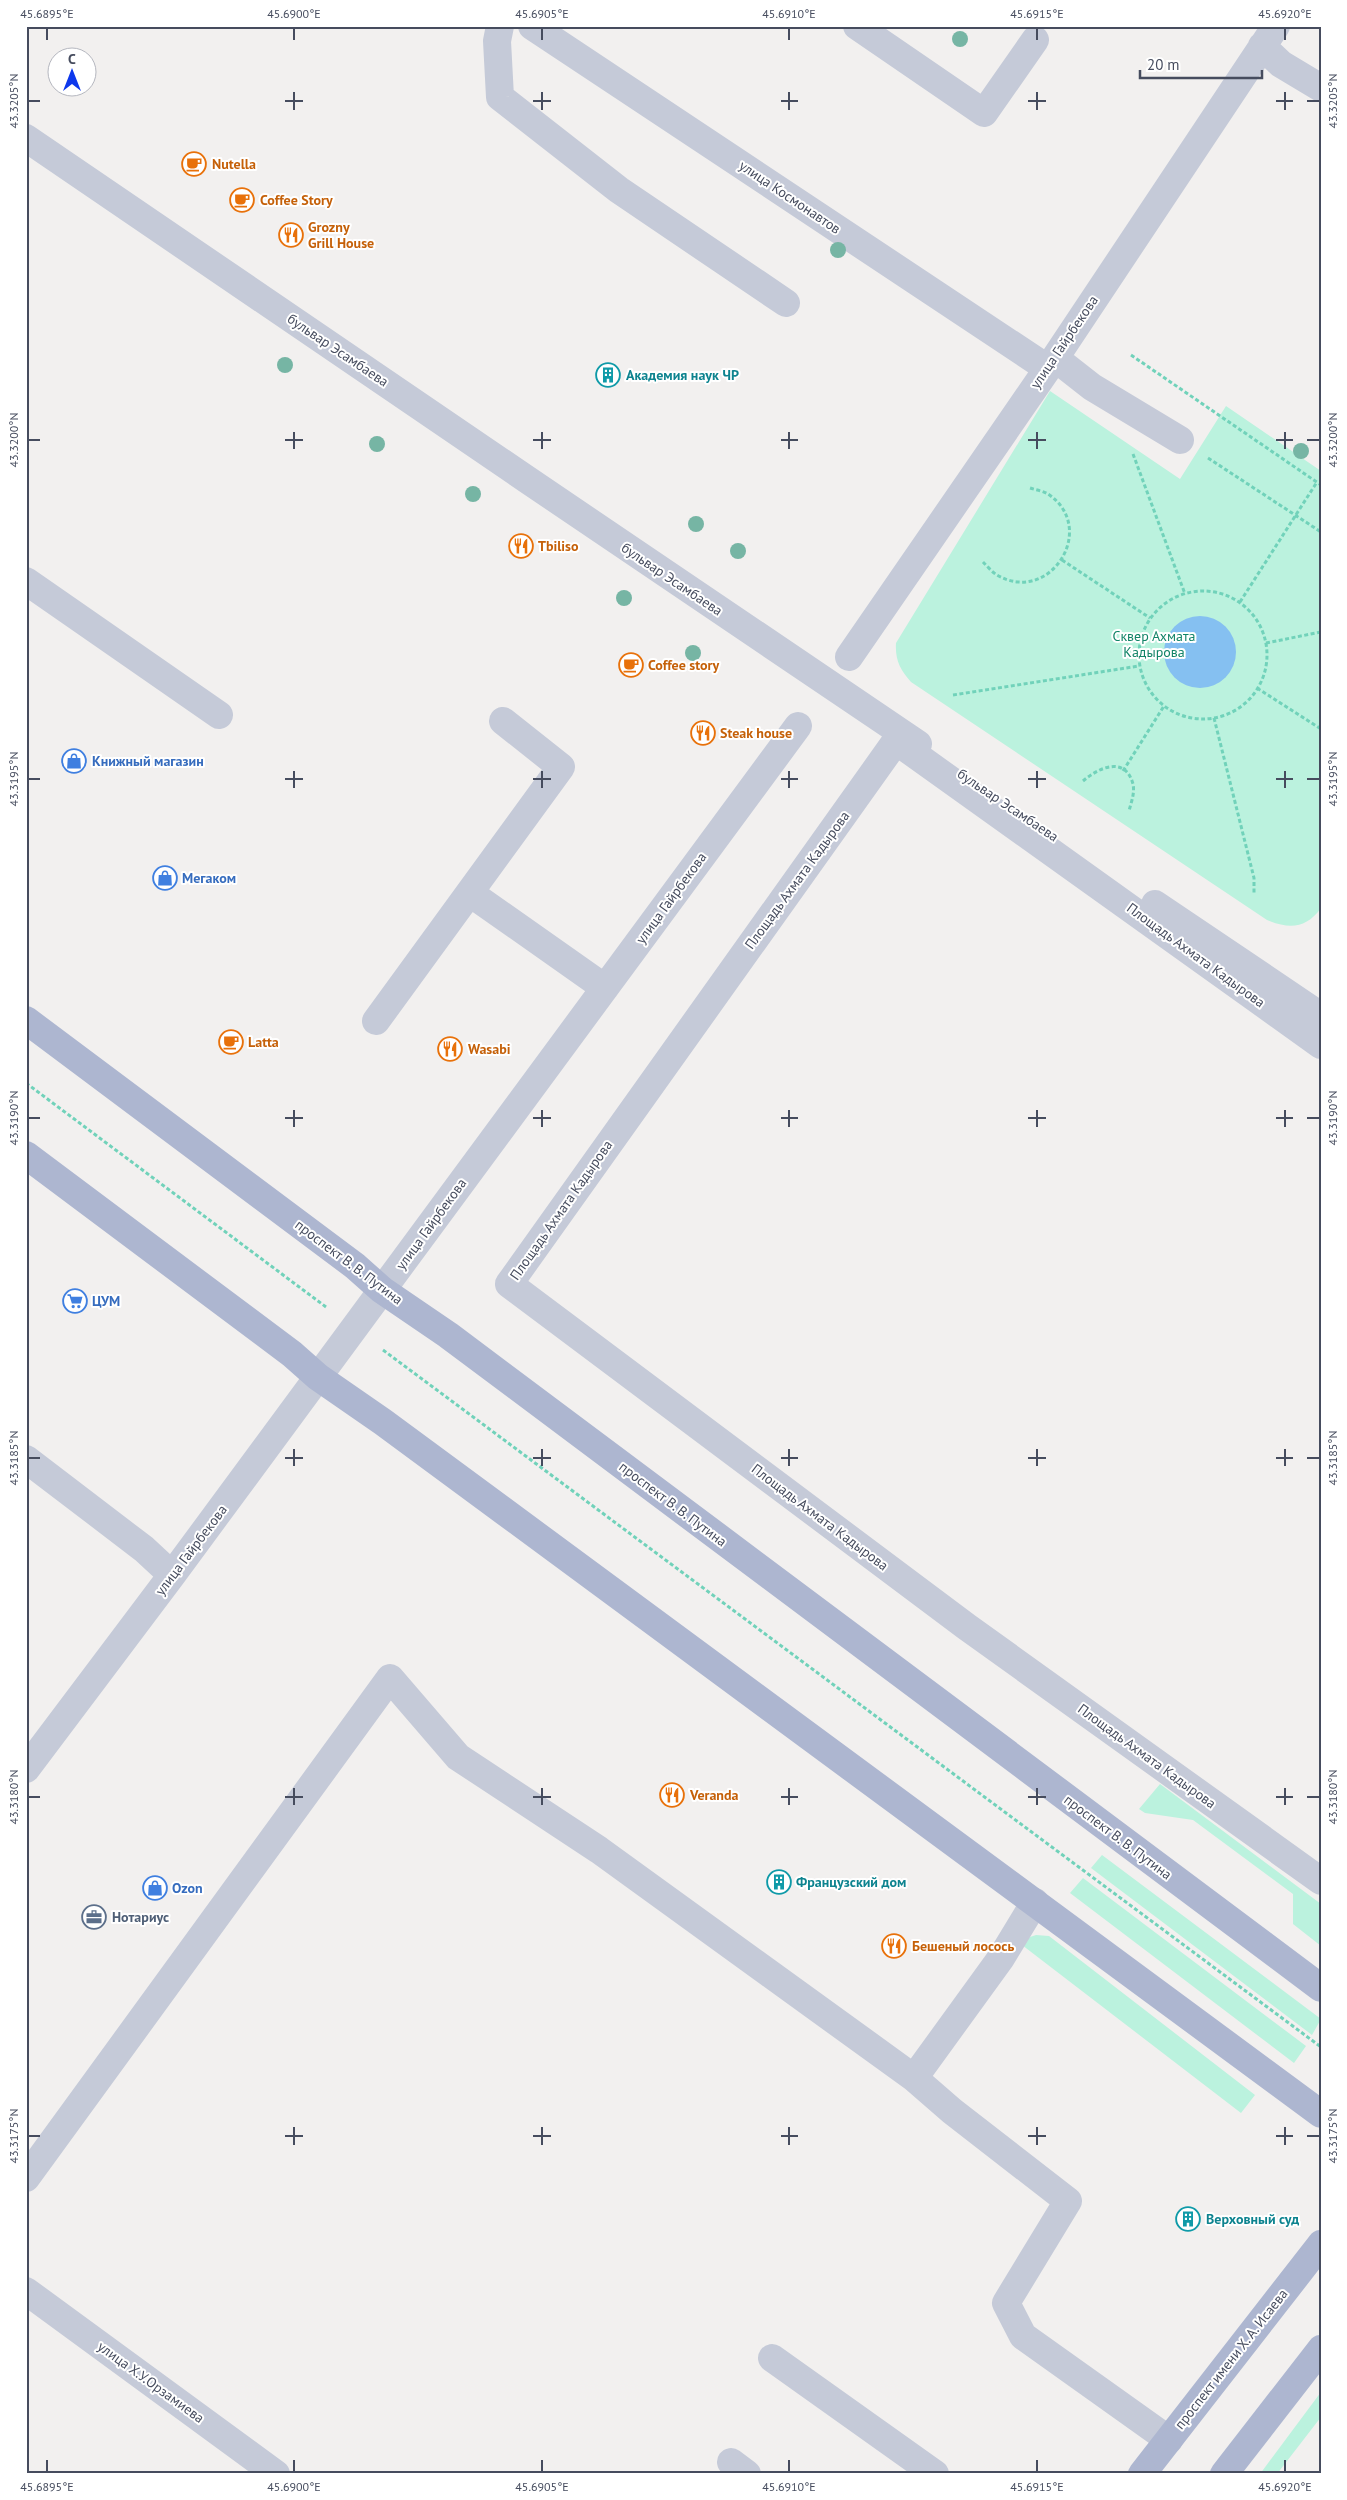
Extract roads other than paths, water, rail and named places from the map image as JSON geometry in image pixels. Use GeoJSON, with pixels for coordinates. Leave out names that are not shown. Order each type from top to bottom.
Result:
{"type":"FeatureCollection","features":[{"type":"Feature","properties":{"kind":"main road","name":"проспект В. В. Путина"},"geometry":{"type":"LineString","coordinates":[[26,1020],[355,1266],[382,1290],[448,1336],[1321,1988]]}},
{"type":"Feature","properties":{"kind":"main road"},"geometry":{"type":"LineString","coordinates":[[26,1155],[292,1354],[318,1377],[383,1422],[1321,2114]]}},
{"type":"Feature","properties":{"kind":"main road","name":"проспект имени Х. А. Исаева"},"geometry":{"type":"LineString","coordinates":[[1142,2474],[1321,2244]]}},
{"type":"Feature","properties":{"kind":"main road"},"geometry":{"type":"LineString","coordinates":[[1224,2474],[1321,2349]]}},
{"type":"Feature","properties":{"kind":"street"},"geometry":{"type":"LineString","coordinates":[[500,26],[497,41],[500,97],[619,190],[786,303]]}},
{"type":"Feature","properties":{"kind":"street","name":"улица Космонавтов"},"geometry":{"type":"LineString","coordinates":[[532,26],[1051,363],[1180,440]]}},
{"type":"Feature","properties":{"kind":"street"},"geometry":{"type":"LineString","coordinates":[[857,26],[984,113],[1034,40]]}},
{"type":"Feature","properties":{"kind":"street"},"geometry":{"type":"LineString","coordinates":[[1269,36],[1281,64],[1321,88]]}},
{"type":"Feature","properties":{"kind":"street","name":"улица Гайрбекова"},"geometry":{"type":"LineString","coordinates":[[849,657],[1051,363],[1269,36]]}},
{"type":"Feature","properties":{"kind":"street","name":"бульвар Эсамбаева"},"geometry":{"type":"LineString","coordinates":[[26,138],[436,416],[616,541],[1317,1005]]}},
{"type":"Feature","properties":{"kind":"street"},"geometry":{"type":"LineString","coordinates":[[26,581],[220,715]]}},
{"type":"Feature","properties":{"kind":"street"},"geometry":{"type":"LineString","coordinates":[[376,1021],[561,767],[503,721]]}},
{"type":"Feature","properties":{"kind":"street","name":"улица Гайрбекова"},"geometry":{"type":"LineString","coordinates":[[26,1769],[172,1575],[798,726]]}},
{"type":"Feature","properties":{"kind":"street","name":"Площадь Ахмата Кадырова"},"geometry":{"type":"LineString","coordinates":[[1321,1045],[896,741],[509,1284],[967,1627],[1321,1881]]}},
{"type":"Feature","properties":{"kind":"street"},"geometry":{"type":"LineString","coordinates":[[470,893],[605,988]]}},
{"type":"Feature","properties":{"kind":"street"},"geometry":{"type":"LineString","coordinates":[[26,1459],[144,1549],[172,1575]]}},
{"type":"Feature","properties":{"kind":"street"},"geometry":{"type":"LineString","coordinates":[[26,2178],[390,1678],[458,1757],[599,1850],[914,2078],[952,2111],[1068,2201],[1006,2303],[1023,2336],[1169,2440]]}},
{"type":"Feature","properties":{"kind":"street"},"geometry":{"type":"LineString","coordinates":[[914,2078],[1001,1958],[1035,1902]]}},
{"type":"Feature","properties":{"kind":"street","name":"улица Х.У.Орзамиева"},"geometry":{"type":"LineString","coordinates":[[26,2291],[276,2474]]}},
{"type":"Feature","properties":{"kind":"street"},"geometry":{"type":"LineString","coordinates":[[772,2358],[935,2474]]}},
{"type":"Feature","properties":{"kind":"water"},"geometry":{"type":"Polygon","coordinates":[[[1200,616],[1214,619],[1226,626],[1233,638],[1236,652],[1233,666],[1226,678],[1214,685],[1200,688],[1186,685],[1174,678],[1167,666],[1164,652],[1167,638],[1174,626],[1186,619],[1200,616]]]}},
{"type":"Feature","properties":{"kind":"place","name":"Nutella"},"geometry":{"type":"Point","coordinates":[194,164]}},
{"type":"Feature","properties":{"kind":"place","name":"Coffee Story"},"geometry":{"type":"Point","coordinates":[242,200]}},
{"type":"Feature","properties":{"kind":"place","name":"Grozny Grill House"},"geometry":{"type":"Point","coordinates":[291,235]}},
{"type":"Feature","properties":{"kind":"place","name":"Академия наук ЧР"},"geometry":{"type":"Point","coordinates":[608,375]}},
{"type":"Feature","properties":{"kind":"place","name":"Tbiliso"},"geometry":{"type":"Point","coordinates":[521,546]}},
{"type":"Feature","properties":{"kind":"place","name":"Coffee story"},"geometry":{"type":"Point","coordinates":[631,665]}},
{"type":"Feature","properties":{"kind":"place","name":"Steak house"},"geometry":{"type":"Point","coordinates":[703,733]}},
{"type":"Feature","properties":{"kind":"place","name":"Книжный магазин"},"geometry":{"type":"Point","coordinates":[74,761]}},
{"type":"Feature","properties":{"kind":"place","name":"Мегаком"},"geometry":{"type":"Point","coordinates":[165,878]}},
{"type":"Feature","properties":{"kind":"place","name":"Latta"},"geometry":{"type":"Point","coordinates":[231,1042]}},
{"type":"Feature","properties":{"kind":"place","name":"Wasabi"},"geometry":{"type":"Point","coordinates":[450,1049]}},
{"type":"Feature","properties":{"kind":"place","name":"ЦУМ"},"geometry":{"type":"Point","coordinates":[75,1301]}},
{"type":"Feature","properties":{"kind":"place","name":"Veranda"},"geometry":{"type":"Point","coordinates":[672,1795]}},
{"type":"Feature","properties":{"kind":"place","name":"Французский дом"},"geometry":{"type":"Point","coordinates":[779,1882]}},
{"type":"Feature","properties":{"kind":"place","name":"Ozon"},"geometry":{"type":"Point","coordinates":[155,1888]}},
{"type":"Feature","properties":{"kind":"place","name":"Нотариус"},"geometry":{"type":"Point","coordinates":[94,1917]}},
{"type":"Feature","properties":{"kind":"place","name":"Бешеный лосось"},"geometry":{"type":"Point","coordinates":[894,1946]}},
{"type":"Feature","properties":{"kind":"place","name":"Верховный суд"},"geometry":{"type":"Point","coordinates":[1188,2219]}},
{"type":"Feature","properties":{"kind":"park label","name":"Сквер Ахмата Кадырова"},"geometry":{"type":"Point","coordinates":[1154,644]}}]}
